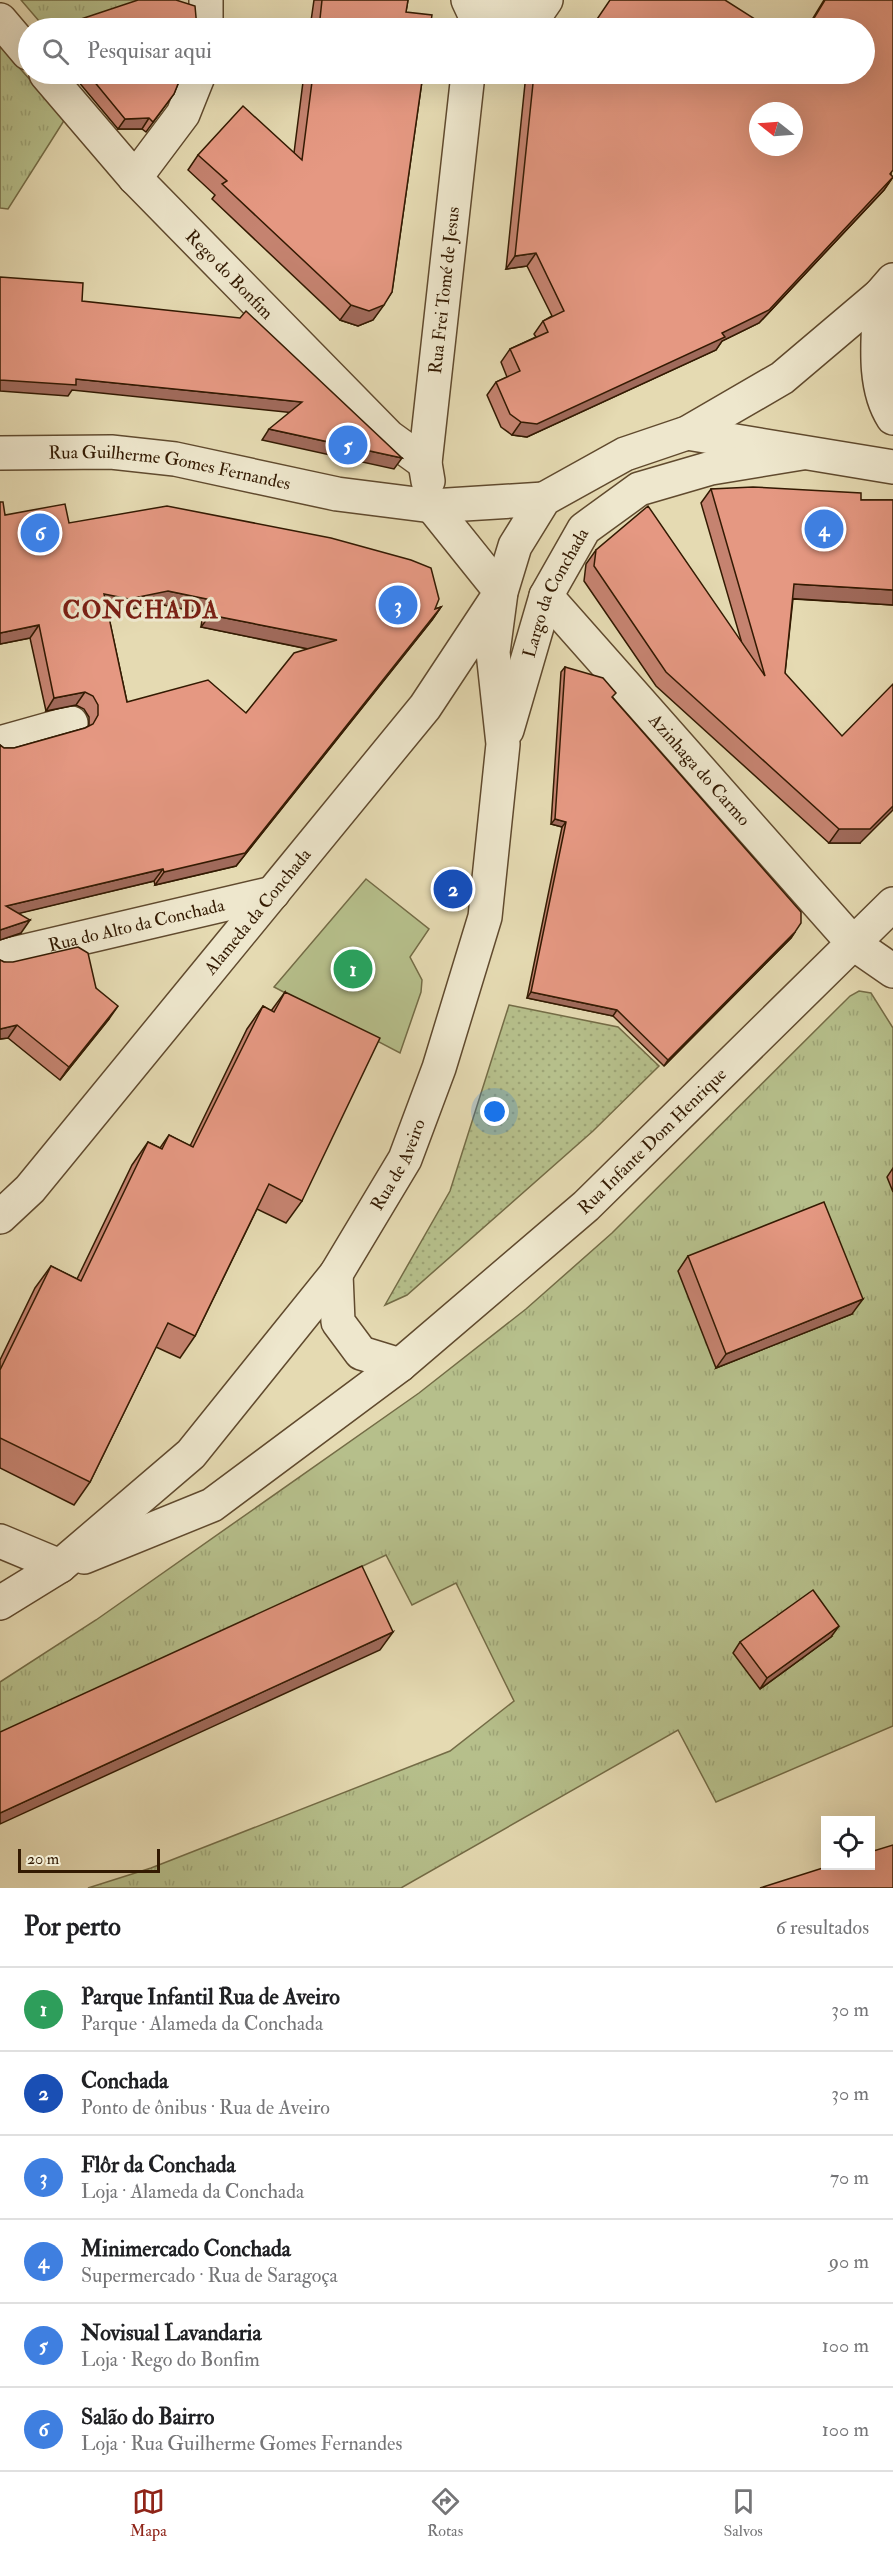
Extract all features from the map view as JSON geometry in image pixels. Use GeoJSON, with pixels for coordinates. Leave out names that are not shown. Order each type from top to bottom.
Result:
{"type":"FeatureCollection","features":[{"type":"Feature","properties":{"kind":"street"},"geometry":{"type":"LineString","coordinates":[[206,0],[206,18]]}},
{"type":"Feature","properties":{"kind":"street"},"geometry":{"type":"LineString","coordinates":[[472,14],[537,13],[546,0]]}},
{"type":"Feature","properties":{"kind":"street"},"geometry":{"type":"LineString","coordinates":[[0,20],[18,41]]}},
{"type":"Feature","properties":{"kind":"street","name":"Rego do Bonfim"},"geometry":{"type":"LineString","coordinates":[[55,84],[135,178],[389,437],[425,463]]}},
{"type":"Feature","properties":{"kind":"street"},"geometry":{"type":"LineString","coordinates":[[135,178],[183,114],[195,84]]}},
{"type":"Feature","properties":{"kind":"street","name":"Rua Frei Tomé de Jesus"},"geometry":{"type":"LineString","coordinates":[[432,506],[425,463],[467,84]]}},
{"type":"Feature","properties":{"kind":"street"},"geometry":{"type":"LineString","coordinates":[[886,287],[878,354],[883,403],[893,418]]}},
{"type":"Feature","properties":{"kind":"street"},"geometry":{"type":"LineString","coordinates":[[687,434],[782,378],[886,287]]}},
{"type":"Feature","properties":{"kind":"street"},"geometry":{"type":"LineString","coordinates":[[687,434],[893,467]]}},
{"type":"Feature","properties":{"kind":"street","name":"Largo da Conchada"},"geometry":{"type":"LineString","coordinates":[[336,494],[432,506],[544,499],[625,454],[687,434]]}},
{"type":"Feature","properties":{"kind":"street","name":"Rua Guilherme Gomes Fernandes"},"geometry":{"type":"LineString","coordinates":[[0,453],[111,453],[175,459],[336,494]]}},
{"type":"Feature","properties":{"kind":"street","name":"Largo da Conchada"},"geometry":{"type":"LineString","coordinates":[[503,744],[546,596],[584,529],[639,489],[711,468],[802,453]]}},
{"type":"Feature","properties":{"kind":"street","name":"Largo da Conchada"},"geometry":{"type":"LineString","coordinates":[[493,652],[501,592],[515,546],[544,499]]}},
{"type":"Feature","properties":{"kind":"street"},"geometry":{"type":"LineString","coordinates":[[432,506],[501,592]]}},
{"type":"Feature","properties":{"kind":"street","name":"Alameda da Conchada"},"geometry":{"type":"LineString","coordinates":[[0,1217],[30,1189],[425,707],[501,592]]}},
{"type":"Feature","properties":{"kind":"street","name":"Azinhaga do Carmo"},"geometry":{"type":"LineString","coordinates":[[546,596],[854,944],[893,971]]}},
{"type":"Feature","properties":{"kind":"street","name":"Rua de Aveiro"},"geometry":{"type":"LineString","coordinates":[[0,1603],[60,1566],[191,1454],[336,1274],[405,1159],[439,1068],[485,917],[503,744],[493,652]]}},
{"type":"Feature","properties":{"kind":"street"},"geometry":{"type":"LineString","coordinates":[[0,743],[71,723]]}},
{"type":"Feature","properties":{"kind":"street","name":"Rua do Alto da Conchada"},"geometry":{"type":"LineString","coordinates":[[0,957],[273,893]]}},
{"type":"Feature","properties":{"kind":"street","name":"Rua Infante Dom Henrique"},"geometry":{"type":"LineString","coordinates":[[400,1365],[586,1206],[893,904]]}},
{"type":"Feature","properties":{"kind":"street"},"geometry":{"type":"LineString","coordinates":[[336,1274],[338,1322],[361,1353],[400,1365]]}},
{"type":"Feature","properties":{"kind":"street","name":"Rua de Aveiro"},"geometry":{"type":"LineString","coordinates":[[60,1566],[212,1505],[400,1365]]}},
{"type":"Feature","properties":{"kind":"street"},"geometry":{"type":"LineString","coordinates":[[0,1541],[60,1566]]}},
{"type":"Feature","properties":{"kind":"green space"},"geometry":{"type":"Polygon","coordinates":[[[21,0],[141,0],[86,18],[36,18],[21,0]]]}},
{"type":"Feature","properties":{"kind":"green space"},"geometry":{"type":"Polygon","coordinates":[[[0,46],[18,66],[18,84],[34,84],[65,119],[8,209],[0,208],[0,46]]]}},
{"type":"Feature","properties":{"kind":"green space"},"geometry":{"type":"Polygon","coordinates":[[[366,879],[429,929],[410,957],[422,980],[421,992],[400,1053],[274,987],[366,879]]]}},
{"type":"Feature","properties":{"kind":"green space"},"geometry":{"type":"Polygon","coordinates":[[[859,991],[871,993],[893,1028],[893,1726],[716,1802],[678,1730],[401,1888],[88,1888],[151,1868],[450,1751],[514,1701],[456,1583],[412,1605],[386,1555],[0,1737],[0,1682],[96,1620],[419,1393],[526,1309],[612,1233],[850,996],[859,991]]]}},
{"type":"Feature","properties":{"kind":"green space"},"geometry":{"type":"Polygon","coordinates":[[[509,1005],[618,1027],[659,1066],[593,1131],[407,1295],[385,1305],[450,1191],[509,1005]]]}},
{"type":"Feature","properties":{"kind":"building"},"geometry":{"type":"Polygon","coordinates":[[[138,0],[176,0],[195,6],[196,18],[84,18],[138,0]]]}},
{"type":"Feature","properties":{"kind":"building"},"geometry":{"type":"Polygon","coordinates":[[[322,0],[408,0],[406,12],[432,15],[432,18],[320,18],[322,0]]]}},
{"type":"Feature","properties":{"kind":"building"},"geometry":{"type":"Polygon","coordinates":[[[610,0],[725,0],[753,18],[598,18],[610,0]]]}},
{"type":"Feature","properties":{"kind":"building"},"geometry":{"type":"Polygon","coordinates":[[[825,0],[893,0],[893,170],[890,174],[893,177],[769,310],[722,333],[725,337],[537,424],[521,422],[510,414],[496,382],[520,371],[510,349],[548,332],[543,321],[564,311],[536,253],[515,256],[533,84],[875,84],[875,18],[814,18],[825,0]]]}},
{"type":"Feature","properties":{"kind":"building"},"geometry":{"type":"Polygon","coordinates":[[[96,84],[178,84],[174,94],[153,122],[149,118],[125,119],[96,84]]]}},
{"type":"Feature","properties":{"kind":"building"},"geometry":{"type":"Polygon","coordinates":[[[312,84],[422,84],[392,292],[384,305],[369,311],[351,305],[222,184],[227,181],[198,155],[243,106],[302,160],[312,84]]]}},
{"type":"Feature","properties":{"kind":"building"},"geometry":{"type":"Polygon","coordinates":[[[0,277],[83,283],[82,301],[240,318],[246,311],[402,458],[269,429],[302,402],[76,379],[76,385],[0,380],[0,277]]]}},
{"type":"Feature","properties":{"kind":"building"},"geometry":{"type":"Polygon","coordinates":[[[753,487],[861,493],[861,500],[893,500],[893,590],[794,584],[785,673],[842,736],[893,684],[893,806],[870,829],[839,829],[666,672],[594,566],[596,550],[648,506],[765,676],[711,489],[753,487]]]}},
{"type":"Feature","properties":{"kind":"building"},"geometry":{"type":"Polygon","coordinates":[[[0,502],[3,502],[5,515],[65,504],[69,523],[167,506],[331,538],[411,560],[431,568],[439,599],[435,609],[441,607],[245,853],[164,872],[163,869],[6,906],[30,920],[0,930],[0,745],[4,748],[14,748],[85,728],[93,724],[98,715],[98,705],[93,696],[85,692],[54,698],[39,625],[0,633],[0,502]],[[168,591],[129,599],[104,594],[127,702],[208,680],[246,713],[294,653],[337,640],[210,615],[212,600],[168,591]]]}},
{"type":"Feature","properties":{"kind":"building"},"geometry":{"type":"Polygon","coordinates":[[[565,667],[603,678],[616,693],[612,697],[801,912],[801,923],[795,932],[668,1060],[617,1010],[531,992],[566,822],[555,819],[565,667]]]}},
{"type":"Feature","properties":{"kind":"building"},"geometry":{"type":"Polygon","coordinates":[[[78,947],[88,953],[96,988],[118,1006],[69,1067],[17,1025],[0,1029],[0,960],[13,962],[78,947]]]}},
{"type":"Feature","properties":{"kind":"building"},"geometry":{"type":"Polygon","coordinates":[[[285,992],[380,1038],[302,1201],[269,1184],[195,1336],[168,1323],[90,1482],[0,1438],[0,1370],[51,1266],[81,1281],[148,1142],[162,1149],[169,1135],[193,1147],[263,1006],[274,1012],[285,992]]]}},
{"type":"Feature","properties":{"kind":"building"},"geometry":{"type":"Polygon","coordinates":[[[824,1202],[863,1299],[726,1354],[688,1256],[824,1202]]]}},
{"type":"Feature","properties":{"kind":"building"},"geometry":{"type":"Polygon","coordinates":[[[362,1566],[393,1632],[0,1813],[0,1732],[362,1566]]]}},
{"type":"Feature","properties":{"kind":"building"},"geometry":{"type":"Polygon","coordinates":[[[813,1590],[839,1626],[767,1678],[740,1642],[813,1590]]]}},
{"type":"Feature","properties":{"kind":"building"},"geometry":{"type":"Polygon","coordinates":[[[893,1845],[893,1888],[760,1888],[821,1869],[875,1870],[875,1850],[893,1845]]]}},
{"type":"Feature","properties":{"kind":"place","name":"Novisual Lavandaria"},"geometry":{"type":"Point","coordinates":[348,445]}},
{"type":"Feature","properties":{"kind":"place","name":"Minimercado Conchada"},"geometry":{"type":"Point","coordinates":[824,529]}},
{"type":"Feature","properties":{"kind":"place","name":"Salão do Bairro"},"geometry":{"type":"Point","coordinates":[40,533]}},
{"type":"Feature","properties":{"kind":"place","name":"Flôr da Conchada"},"geometry":{"type":"Point","coordinates":[398,605]}},
{"type":"Feature","properties":{"kind":"place","name":"Conchada"},"geometry":{"type":"Point","coordinates":[453,889]}},
{"type":"Feature","properties":{"kind":"place","name":"Parque Infantil Rua de Aveiro"},"geometry":{"type":"Point","coordinates":[353,969]}},
{"type":"Feature","properties":{"kind":"district","name":"CONCHADA"},"geometry":{"type":"Point","coordinates":[141,610]}}]}
